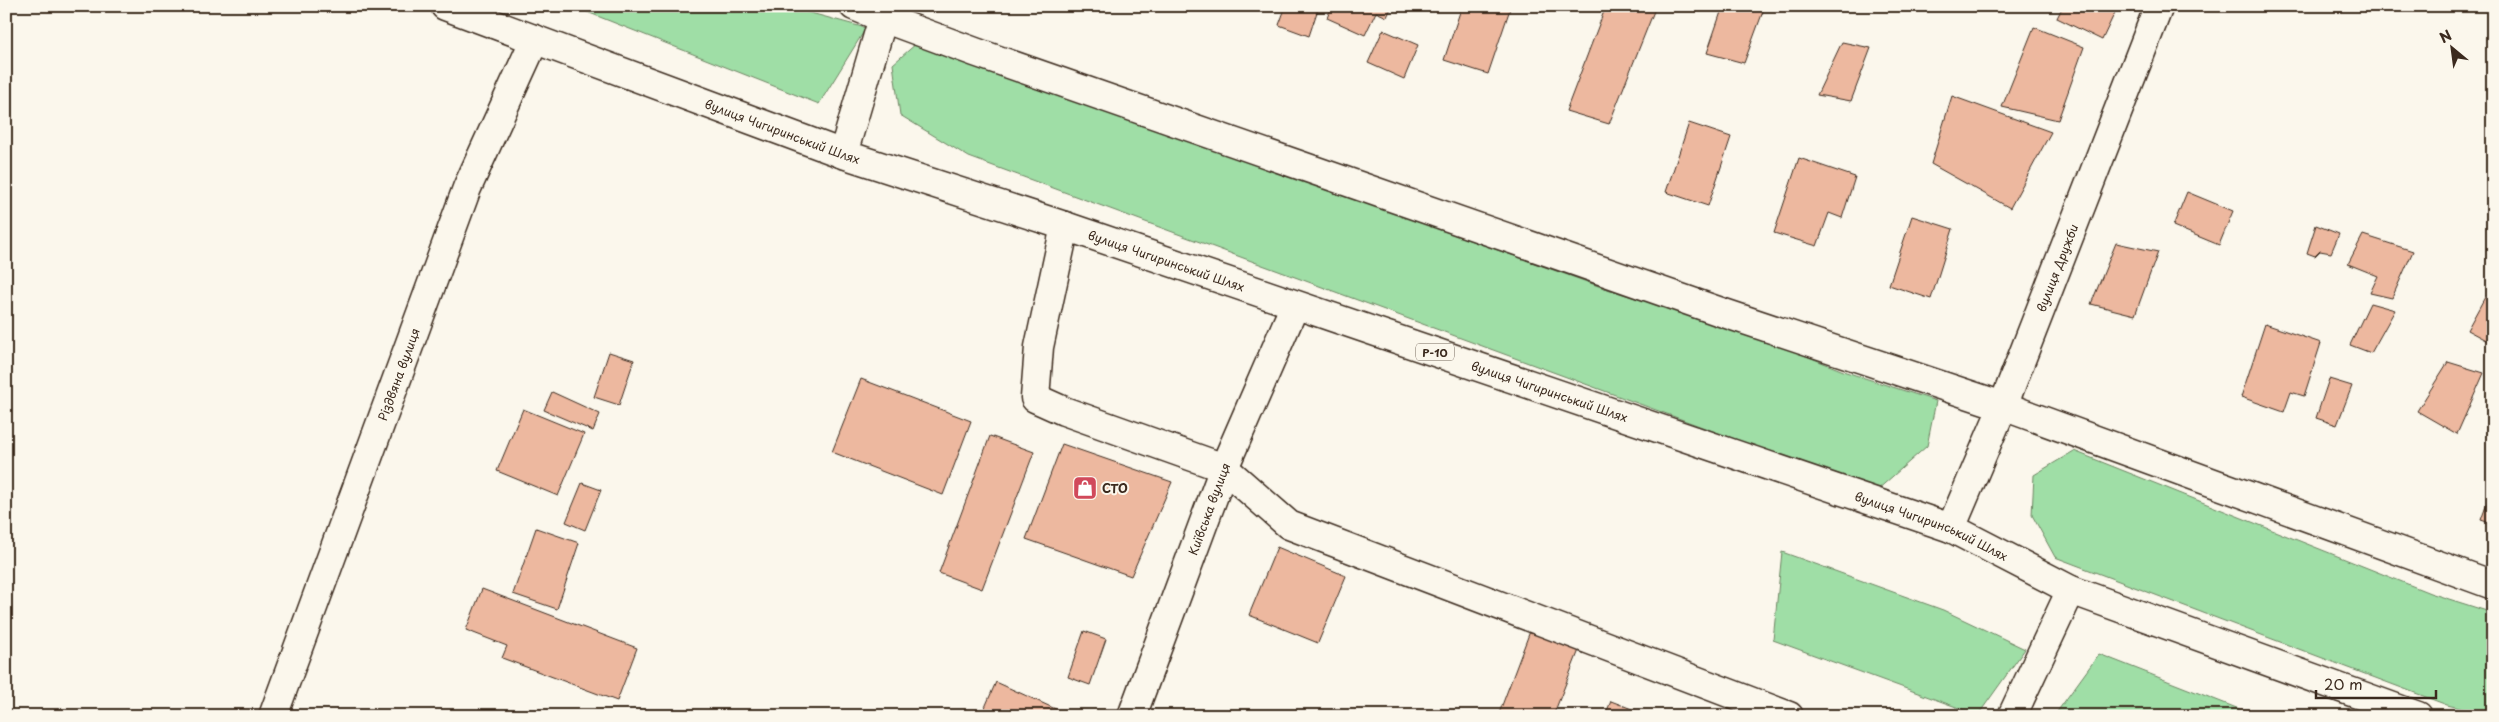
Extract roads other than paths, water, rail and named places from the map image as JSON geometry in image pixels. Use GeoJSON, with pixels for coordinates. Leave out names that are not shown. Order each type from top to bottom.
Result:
{"type":"FeatureCollection","features":[{"type":"Feature","properties":{"kind":"street","name":"вулиця Чигиринський Шлях"},"geometry":{"type":"LineString","coordinates":[[445,6],[843,154],[1065,226],[1951,528],[2071,590],[2418,716]]}},
{"type":"Feature","properties":{"kind":"street"},"geometry":{"type":"LineString","coordinates":[[854,6],[882,12],[1718,311],[2003,406],[2493,586]]}},
{"type":"Feature","properties":{"kind":"street","name":"вулиця Дружби"},"geometry":{"type":"LineString","coordinates":[[1951,528],[2003,406],[2160,6]]}},
{"type":"Feature","properties":{"kind":"street"},"geometry":{"type":"LineString","coordinates":[[843,154],[882,12]]}},
{"type":"Feature","properties":{"kind":"street","name":"Різдвяна вулиця"},"geometry":{"type":"LineString","coordinates":[[273,716],[467,188],[535,39]]}},
{"type":"Feature","properties":{"kind":"street"},"geometry":{"type":"LineString","coordinates":[[1065,226],[1039,347],[1035,398],[1064,411],[1224,468],[1289,525],[1789,716]]}},
{"type":"Feature","properties":{"kind":"street","name":"Київська вулиця"},"geometry":{"type":"LineString","coordinates":[[1132,716],[1224,468],[1295,304]]}},
{"type":"Feature","properties":{"kind":"street"},"geometry":{"type":"LineString","coordinates":[[2012,716],[2071,590]]}},
{"type":"Feature","properties":{"kind":"place","name":"СТО"},"geometry":{"type":"Point","coordinates":[1085,488]}}]}
